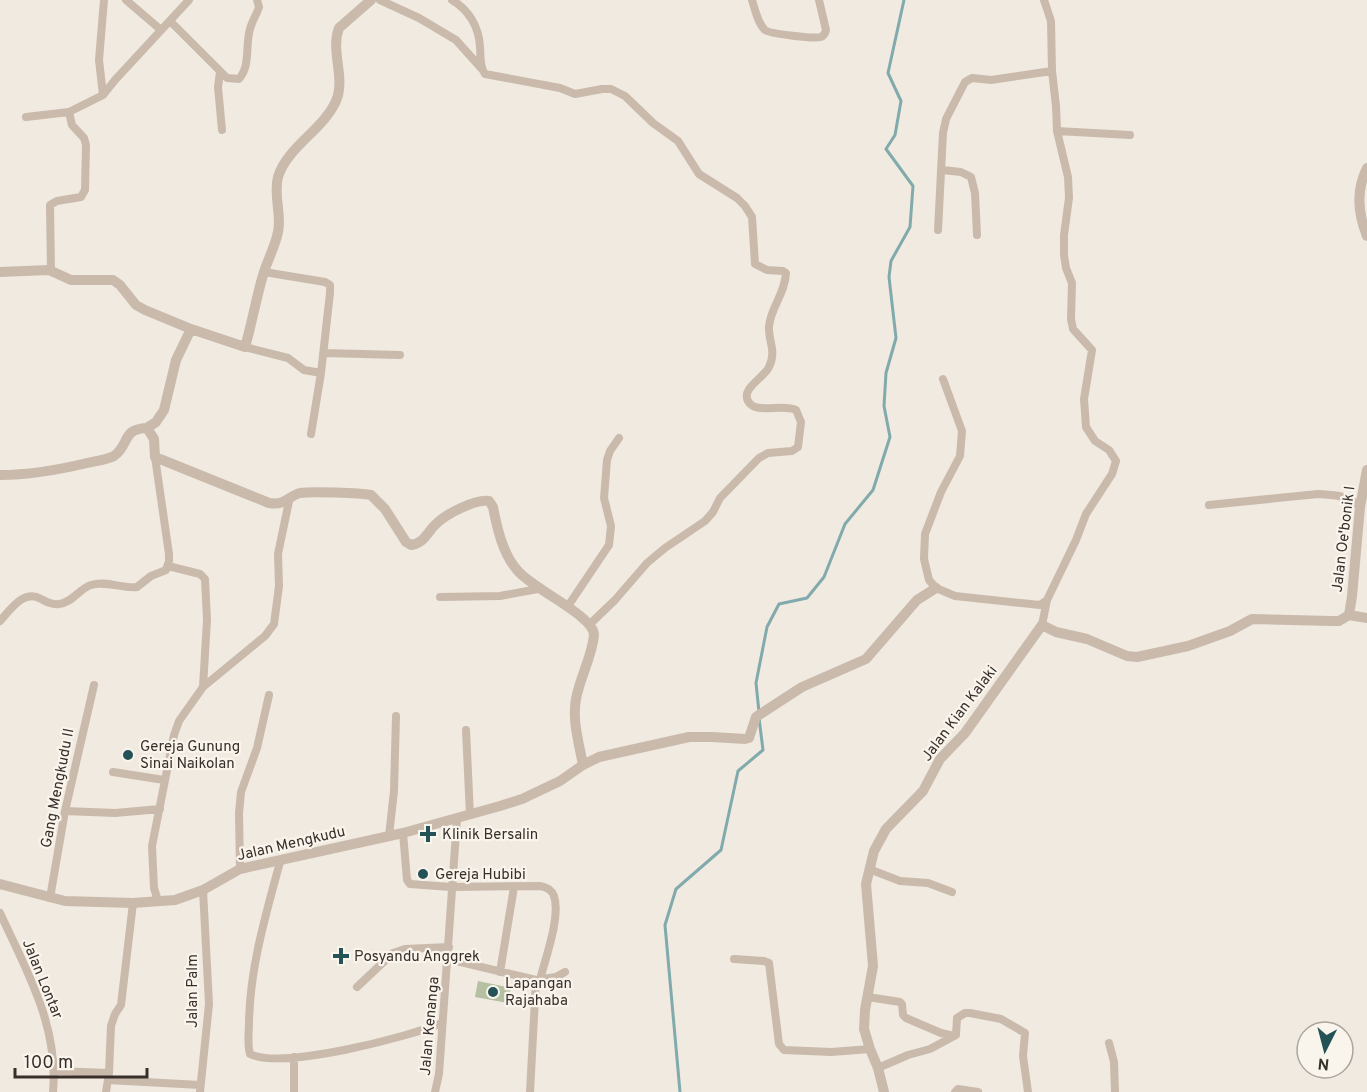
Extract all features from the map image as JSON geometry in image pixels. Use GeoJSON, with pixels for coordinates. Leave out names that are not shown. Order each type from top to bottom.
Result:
{"type":"FeatureCollection","features":[{"type":"Feature","properties":{"kind":"street"},"geometry":{"type":"LineString","coordinates":[[103,95],[99,60],[104,0]]}},
{"type":"Feature","properties":{"kind":"street"},"geometry":{"type":"LineString","coordinates":[[126,0],[161,30]]}},
{"type":"Feature","properties":{"kind":"street"},"geometry":{"type":"LineString","coordinates":[[26,117],[69,112],[103,95],[189,0]]}},
{"type":"Feature","properties":{"kind":"street"},"geometry":{"type":"LineString","coordinates":[[170,21],[227,78],[238,79],[243,74],[250,29],[260,7],[257,0]]}},
{"type":"Feature","properties":{"kind":"street"},"geometry":{"type":"LineString","coordinates":[[246,347],[264,272],[278,230],[279,213],[276,188],[278,176],[285,163],[336,102],[339,67],[336,39],[339,28],[371,0]]}},
{"type":"Feature","properties":{"kind":"street"},"geometry":{"type":"LineString","coordinates":[[380,0],[419,18],[456,40],[488,76],[560,88],[575,94],[611,89],[625,96],[653,123],[678,141],[699,174],[737,198],[745,206],[752,217],[755,264],[761,268],[786,273],[785,286],[770,322],[769,329],[774,350],[771,364],[761,378],[750,387],[747,395],[752,405],[762,409],[788,407],[796,410],[801,422],[798,447],[792,451],[768,453],[759,458],[720,498],[705,521],[647,563],[615,600],[590,624]]}},
{"type":"Feature","properties":{"kind":"street"},"geometry":{"type":"LineString","coordinates":[[452,0],[460,4],[471,17],[479,38],[482,69]]}},
{"type":"Feature","properties":{"kind":"street"},"geometry":{"type":"LineString","coordinates":[[752,0],[762,26],[767,32],[818,38],[826,30],[819,0]]}},
{"type":"Feature","properties":{"kind":"street"},"geometry":{"type":"LineString","coordinates":[[1042,625],[1047,600],[1086,514],[1112,474],[1116,461],[1109,450],[1095,441],[1086,427],[1084,399],[1092,350],[1073,329],[1071,319],[1072,283],[1064,255],[1069,198],[1068,177],[1057,131],[1051,21],[1044,0]]}},
{"type":"Feature","properties":{"kind":"street"},"geometry":{"type":"LineString","coordinates":[[938,230],[943,133],[946,119],[965,82],[972,78],[991,80],[1052,71]]}},
{"type":"Feature","properties":{"kind":"street"},"geometry":{"type":"LineString","coordinates":[[220,72],[218,87],[222,130]]}},
{"type":"Feature","properties":{"kind":"street"},"geometry":{"type":"LineString","coordinates":[[51,271],[50,205],[57,201],[81,197],[85,190],[87,145],[72,125],[69,112]]}},
{"type":"Feature","properties":{"kind":"street"},"geometry":{"type":"LineString","coordinates":[[1057,131],[1131,135]]}},
{"type":"Feature","properties":{"kind":"street"},"geometry":{"type":"LineString","coordinates":[[1367,168],[1360,186],[1359,198],[1362,222],[1367,236]]}},
{"type":"Feature","properties":{"kind":"street"},"geometry":{"type":"LineString","coordinates":[[942,170],[961,172],[971,177],[975,193],[977,235]]}},
{"type":"Feature","properties":{"kind":"street"},"geometry":{"type":"LineString","coordinates":[[0,272],[51,271],[71,280],[113,280],[136,305],[191,329],[288,358],[304,370],[321,374]]}},
{"type":"Feature","properties":{"kind":"street"},"geometry":{"type":"LineString","coordinates":[[264,272],[326,282],[330,285],[324,353],[311,434]]}},
{"type":"Feature","properties":{"kind":"street"},"geometry":{"type":"LineString","coordinates":[[0,475],[53,471],[108,458],[118,452],[130,432],[137,428],[147,428],[156,422],[164,410],[176,360],[191,329]]}},
{"type":"Feature","properties":{"kind":"street"},"geometry":{"type":"LineString","coordinates":[[324,353],[400,355]]}},
{"type":"Feature","properties":{"kind":"street"},"geometry":{"type":"LineString","coordinates":[[943,379],[962,431],[960,456],[941,492],[925,534],[925,568],[929,580],[936,588],[955,596],[1040,605],[1047,600]]}},
{"type":"Feature","properties":{"kind":"street"},"geometry":{"type":"LineString","coordinates":[[0,621],[27,596],[59,604],[70,600],[92,585],[137,587],[151,576],[166,570],[169,554],[154,439],[147,428]]}},
{"type":"Feature","properties":{"kind":"street"},"geometry":{"type":"LineString","coordinates":[[568,606],[609,545],[611,526],[604,498],[607,460],[619,438]]}},
{"type":"Feature","properties":{"kind":"street"},"geometry":{"type":"LineString","coordinates":[[155,457],[269,503],[289,501],[299,493],[371,495],[385,509],[402,537],[411,544],[423,541],[432,527],[449,514],[479,501],[489,501],[510,561],[523,578],[568,606],[594,630],[594,641],[579,685],[575,709],[583,765]]}},
{"type":"Feature","properties":{"kind":"street","name":"Jalan Oe'bonik I"},"geometry":{"type":"LineString","coordinates":[[1042,625],[1056,632],[1088,639],[1127,656],[1137,657],[1188,646],[1230,631],[1252,619],[1339,621],[1348,615],[1352,596],[1360,507],[1367,470]]}},
{"type":"Feature","properties":{"kind":"street"},"geometry":{"type":"LineString","coordinates":[[1209,505],[1318,494],[1354,500],[1360,507]]}},
{"type":"Feature","properties":{"kind":"street"},"geometry":{"type":"LineString","coordinates":[[158,901],[154,888],[152,846],[170,748],[179,721],[202,687],[265,636],[274,624],[279,586],[278,554],[289,501]]}},
{"type":"Feature","properties":{"kind":"street"},"geometry":{"type":"LineString","coordinates":[[168,566],[200,574],[204,579],[207,620],[202,687]]}},
{"type":"Feature","properties":{"kind":"street","name":"Jalan Mengkudu"},"geometry":{"type":"LineString","coordinates":[[0,884],[65,901],[133,903],[175,900],[203,890],[240,869],[403,833],[522,799],[560,781],[599,757],[689,738],[745,739],[751,734],[756,717],[787,695],[866,659],[912,605],[936,588]]}},
{"type":"Feature","properties":{"kind":"street"},"geometry":{"type":"LineString","coordinates":[[440,597],[500,596],[538,589]]}},
{"type":"Feature","properties":{"kind":"street"},"geometry":{"type":"LineString","coordinates":[[1348,615],[1367,618]]}},
{"type":"Feature","properties":{"kind":"street","name":"Jalan Kian Kalaki"},"geometry":{"type":"LineString","coordinates":[[884,1092],[864,1029],[873,966],[867,895],[869,869],[878,840],[918,797],[940,759],[965,733],[1042,625]]}},
{"type":"Feature","properties":{"kind":"street","name":"Gang Mengkudu II"},"geometry":{"type":"LineString","coordinates":[[50,898],[64,812],[94,685]]}},
{"type":"Feature","properties":{"kind":"street"},"geometry":{"type":"LineString","coordinates":[[240,869],[238,813],[241,792],[257,748],[270,695]]}},
{"type":"Feature","properties":{"kind":"street"},"geometry":{"type":"LineString","coordinates":[[389,836],[394,790],[396,716]]}},
{"type":"Feature","properties":{"kind":"street"},"geometry":{"type":"LineString","coordinates":[[466,730],[470,815]]}},
{"type":"Feature","properties":{"kind":"street"},"geometry":{"type":"LineString","coordinates":[[113,772],[164,780]]}},
{"type":"Feature","properties":{"kind":"street"},"geometry":{"type":"LineString","coordinates":[[64,812],[115,813],[160,809]]}},
{"type":"Feature","properties":{"kind":"street","name":"Jalan Kenanga"},"geometry":{"type":"LineString","coordinates":[[435,1092],[439,1074],[457,819]]}},
{"type":"Feature","properties":{"kind":"street"},"geometry":{"type":"LineString","coordinates":[[403,833],[407,880],[410,884],[451,887],[540,886],[554,895],[555,917],[538,980],[530,1092]]}},
{"type":"Feature","properties":{"kind":"street"},"geometry":{"type":"LineString","coordinates":[[280,862],[264,919],[252,981],[250,1054],[257,1057],[294,1057],[375,1044],[422,1032],[442,1023]]}},
{"type":"Feature","properties":{"kind":"street"},"geometry":{"type":"LineString","coordinates":[[869,869],[897,881],[949,892]]}},
{"type":"Feature","properties":{"kind":"street"},"geometry":{"type":"LineString","coordinates":[[501,972],[514,887]]}},
{"type":"Feature","properties":{"kind":"street","name":"Jalan Palm"},"geometry":{"type":"LineString","coordinates":[[200,1089],[209,1004],[203,890]]}},
{"type":"Feature","properties":{"kind":"street"},"geometry":{"type":"LineString","coordinates":[[106,1092],[111,1026],[122,998],[133,903]]}},
{"type":"Feature","properties":{"kind":"street","name":"Jalan Lontar"},"geometry":{"type":"LineString","coordinates":[[0,913],[29,975],[47,1021],[55,1071],[53,1092]]}},
{"type":"Feature","properties":{"kind":"street"},"geometry":{"type":"LineString","coordinates":[[357,987],[393,953],[449,947]]}},
{"type":"Feature","properties":{"kind":"street"},"geometry":{"type":"LineString","coordinates":[[448,959],[538,980],[565,972]]}},
{"type":"Feature","properties":{"kind":"street"},"geometry":{"type":"LineString","coordinates":[[734,959],[770,963],[779,1044],[784,1050],[831,1052],[870,1049]]}},
{"type":"Feature","properties":{"kind":"street"},"geometry":{"type":"LineString","coordinates":[[868,997],[900,1002],[906,1018],[954,1036]]}},
{"type":"Feature","properties":{"kind":"street"},"geometry":{"type":"LineString","coordinates":[[954,1036],[959,1015],[970,1013],[1000,1019],[1025,1033],[1023,1056],[1028,1092]]}},
{"type":"Feature","properties":{"kind":"street"},"geometry":{"type":"LineString","coordinates":[[878,1068],[908,1055],[930,1049],[954,1036]]}},
{"type":"Feature","properties":{"kind":"street"},"geometry":{"type":"LineString","coordinates":[[1108,1043],[1114,1062],[1115,1092]]}},
{"type":"Feature","properties":{"kind":"street"},"geometry":{"type":"LineString","coordinates":[[294,1057],[294,1092]]}},
{"type":"Feature","properties":{"kind":"street"},"geometry":{"type":"LineString","coordinates":[[55,1071],[200,1089]]}},
{"type":"Feature","properties":{"kind":"street"},"geometry":{"type":"LineString","coordinates":[[955,1092],[958,1089],[978,1092]]}},
{"type":"Feature","properties":{"kind":"green space","name":"Lapangan Rajahaba"},"geometry":{"type":"Polygon","coordinates":[[[478,981],[511,988],[508,1003],[475,997],[478,981]]]}},
{"type":"Feature","properties":{"kind":"waterway"},"geometry":{"type":"LineString","coordinates":[[759,712],[756,683],[767,627],[779,604],[807,598],[824,577],[845,524],[873,490],[890,437],[884,406],[886,373],[896,338],[889,277],[891,261],[910,227],[913,186],[886,149],[895,135],[901,101],[888,73],[904,0]]}},
{"type":"Feature","properties":{"kind":"waterway"},"geometry":{"type":"LineString","coordinates":[[680,1092],[665,925],[676,889],[721,850],[738,771],[763,750],[759,718]]}},
{"type":"Feature","properties":{"kind":"place","name":"Gereja Gunung Sinai Naikolan"},"geometry":{"type":"Point","coordinates":[128,755]}},
{"type":"Feature","properties":{"kind":"place","name":"Klinik Bersalin"},"geometry":{"type":"Point","coordinates":[428,834]}},
{"type":"Feature","properties":{"kind":"place","name":"Gereja Hubibi"},"geometry":{"type":"Point","coordinates":[423,874]}},
{"type":"Feature","properties":{"kind":"place","name":"Posyandu Anggrek"},"geometry":{"type":"Point","coordinates":[341,956]}},
{"type":"Feature","properties":{"kind":"place","name":"Lapangan Rajahaba"},"geometry":{"type":"Point","coordinates":[493,992]}}]}
